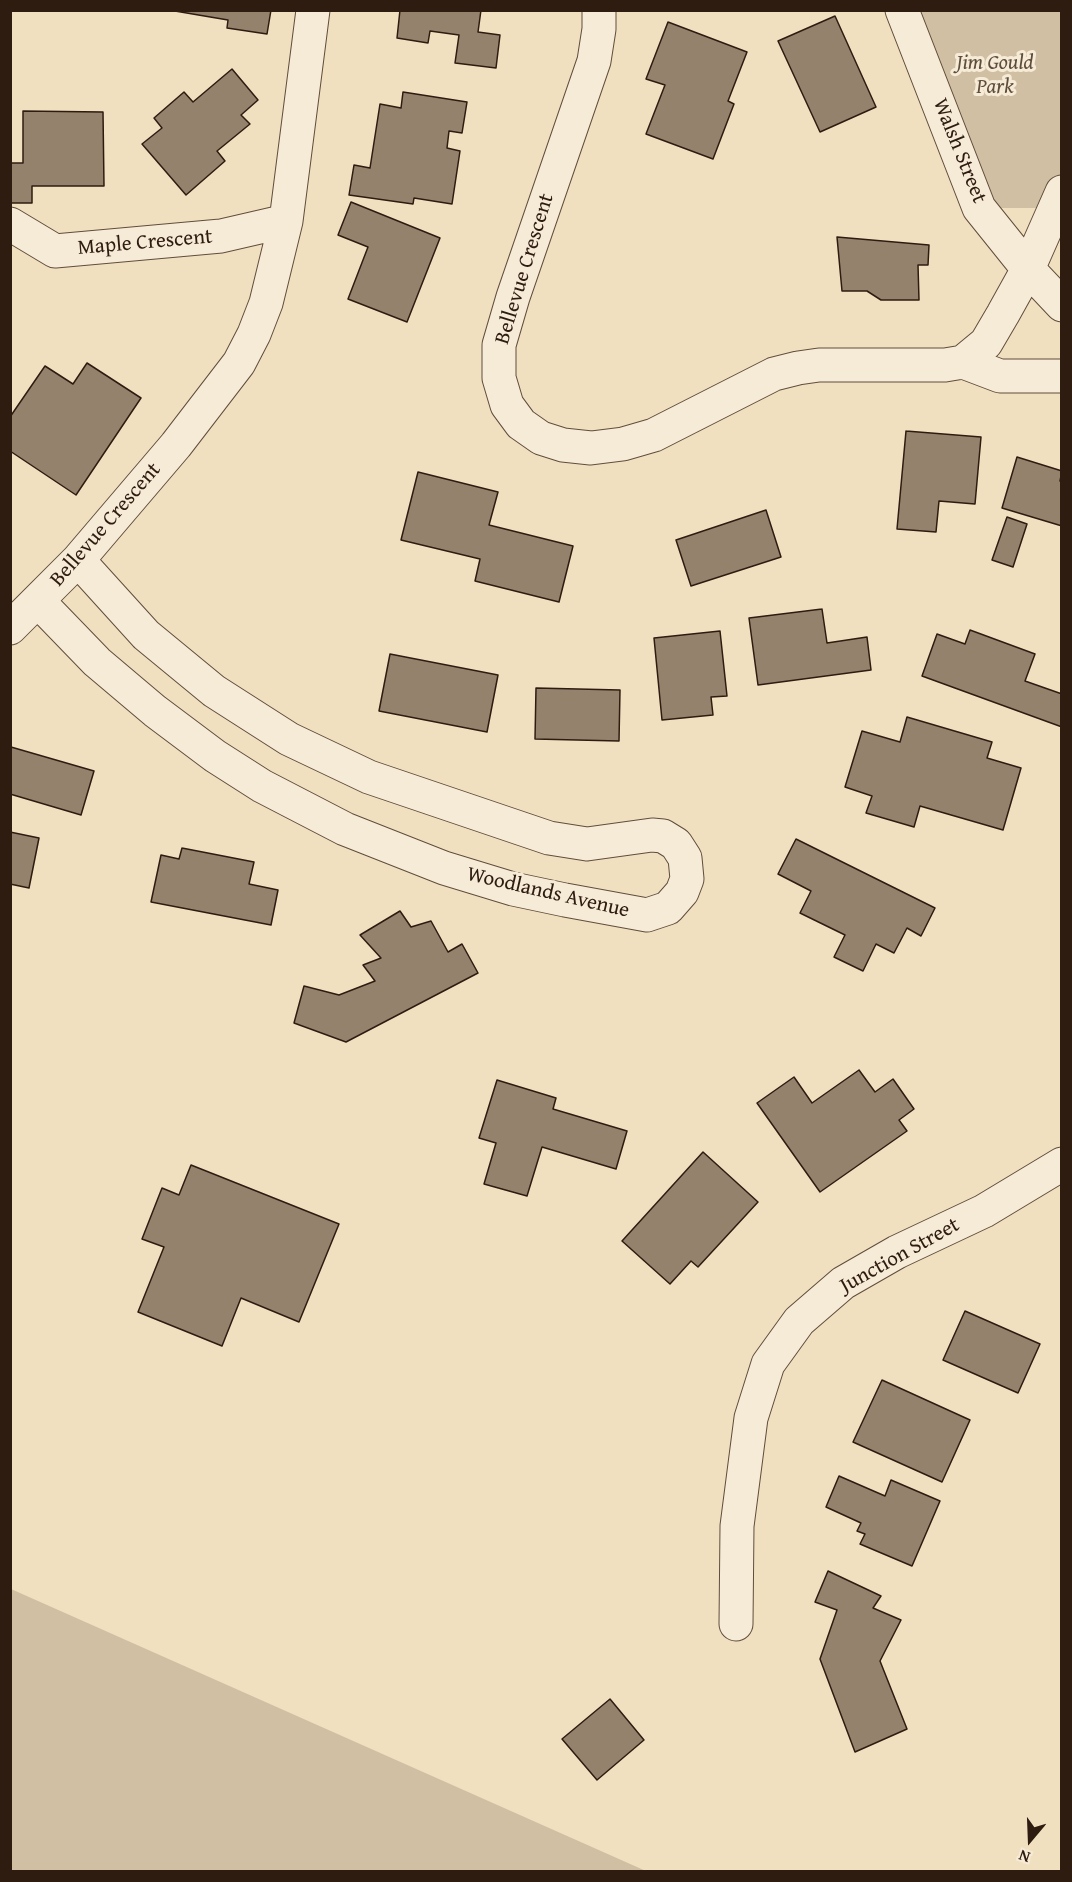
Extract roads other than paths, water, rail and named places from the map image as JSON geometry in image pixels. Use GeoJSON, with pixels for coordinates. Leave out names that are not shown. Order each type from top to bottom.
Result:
{"type":"FeatureCollection","features":[{"type":"Feature","properties":{"kind":"street","name":"Bellevue Crescent"},"geometry":{"type":"LineString","coordinates":[[10,628],[78,560],[176,445],[239,363],[254,334],[266,303],[286,221],[313,10]]}},
{"type":"Feature","properties":{"kind":"street","name":"Bellevue Crescent"},"geometry":{"type":"LineString","coordinates":[[599,10],[599,29],[594,61],[513,297],[499,345],[499,378],[507,405],[521,424],[541,438],[563,445],[591,448],[623,444],[654,435],[774,374],[819,365],[945,366],[963,362],[1000,376],[1062,375]]}},
{"type":"Feature","properties":{"kind":"street","name":"Walsh Street"},"geometry":{"type":"LineString","coordinates":[[902,10],[979,208],[1028,269],[1062,305]]}},
{"type":"Feature","properties":{"kind":"street"},"geometry":{"type":"LineString","coordinates":[[963,362],[986,343],[1028,269],[1062,192]]}},
{"type":"Feature","properties":{"kind":"street","name":"Maple Crescent"},"geometry":{"type":"LineString","coordinates":[[10,224],[55,251],[221,236],[286,221]]}},
{"type":"Feature","properties":{"kind":"street","name":"Woodlands Avenue"},"geometry":{"type":"LineString","coordinates":[[38,602],[97,662],[154,711],[215,756],[262,786],[345,829],[444,868],[513,889],[565,900],[647,915],[668,908],[682,892],[687,879],[685,858],[676,844],[663,836],[652,834],[587,843],[549,838],[369,777],[289,739],[214,691],[146,635],[78,560]]}},
{"type":"Feature","properties":{"kind":"street","name":"Junction Street"},"geometry":{"type":"LineString","coordinates":[[736,1623],[737,1526],[751,1418],[768,1364],[799,1321],[843,1283],[897,1252],[984,1211],[1062,1164]]}},
{"type":"Feature","properties":{"kind":"park label","name":"Jim Gould Park"},"geometry":{"type":"Point","coordinates":[995,76]}}]}
